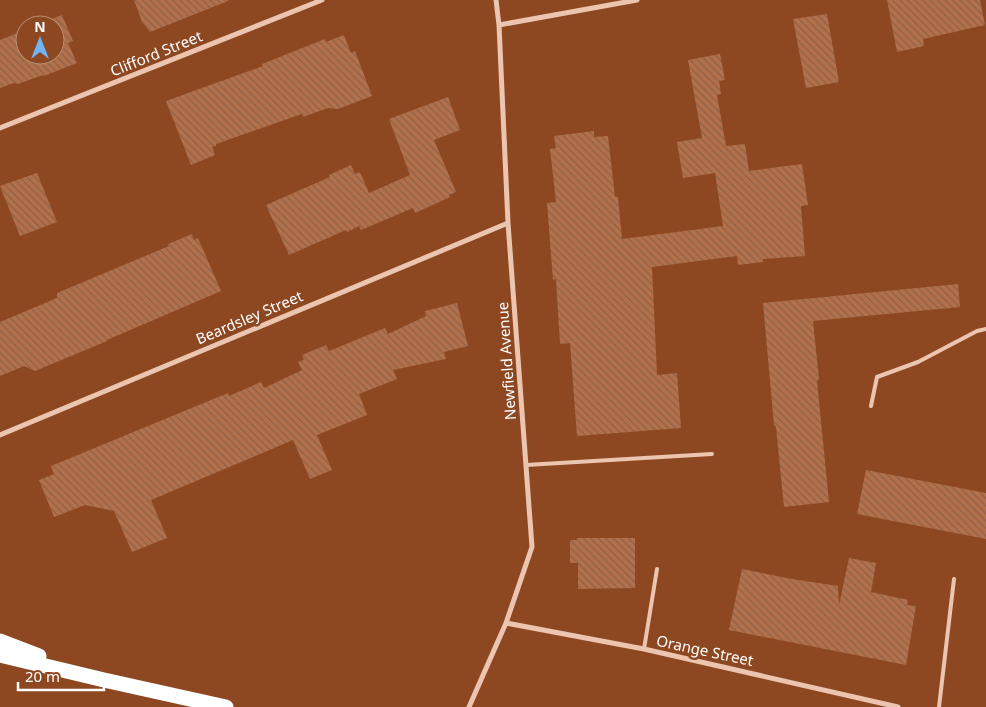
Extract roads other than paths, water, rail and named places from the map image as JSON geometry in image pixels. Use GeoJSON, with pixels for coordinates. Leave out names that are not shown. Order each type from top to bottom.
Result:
{"type":"FeatureCollection","features":[{"type":"Feature","properties":{"kind":"highway"},"geometry":{"type":"LineString","coordinates":[[0,641],[104,680]]}},
{"type":"Feature","properties":{"kind":"highway"},"geometry":{"type":"LineString","coordinates":[[0,655],[226,707]]}},
{"type":"Feature","properties":{"kind":"street","name":"Clifford Street"},"geometry":{"type":"LineString","coordinates":[[0,128],[322,0]]}},
{"type":"Feature","properties":{"kind":"street","name":"Newfield Avenue"},"geometry":{"type":"LineString","coordinates":[[469,707],[506,623],[532,547],[508,223],[499,25],[496,0]]}},
{"type":"Feature","properties":{"kind":"street"},"geometry":{"type":"LineString","coordinates":[[499,25],[637,0]]}},
{"type":"Feature","properties":{"kind":"street","name":"Beardsley Street"},"geometry":{"type":"LineString","coordinates":[[0,435],[508,223]]}},
{"type":"Feature","properties":{"kind":"street","name":"Orange Street"},"geometry":{"type":"LineString","coordinates":[[506,623],[644,650],[898,707]]}},
{"type":"Feature","properties":{"kind":"lane"},"geometry":{"type":"LineString","coordinates":[[871,406],[877,377],[918,362],[977,331],[986,329]]}},
{"type":"Feature","properties":{"kind":"lane"},"geometry":{"type":"LineString","coordinates":[[526,465],[712,454]]}},
{"type":"Feature","properties":{"kind":"lane"},"geometry":{"type":"LineString","coordinates":[[644,650],[657,568]]}},
{"type":"Feature","properties":{"kind":"lane"},"geometry":{"type":"LineString","coordinates":[[939,707],[954,579]]}}]}
